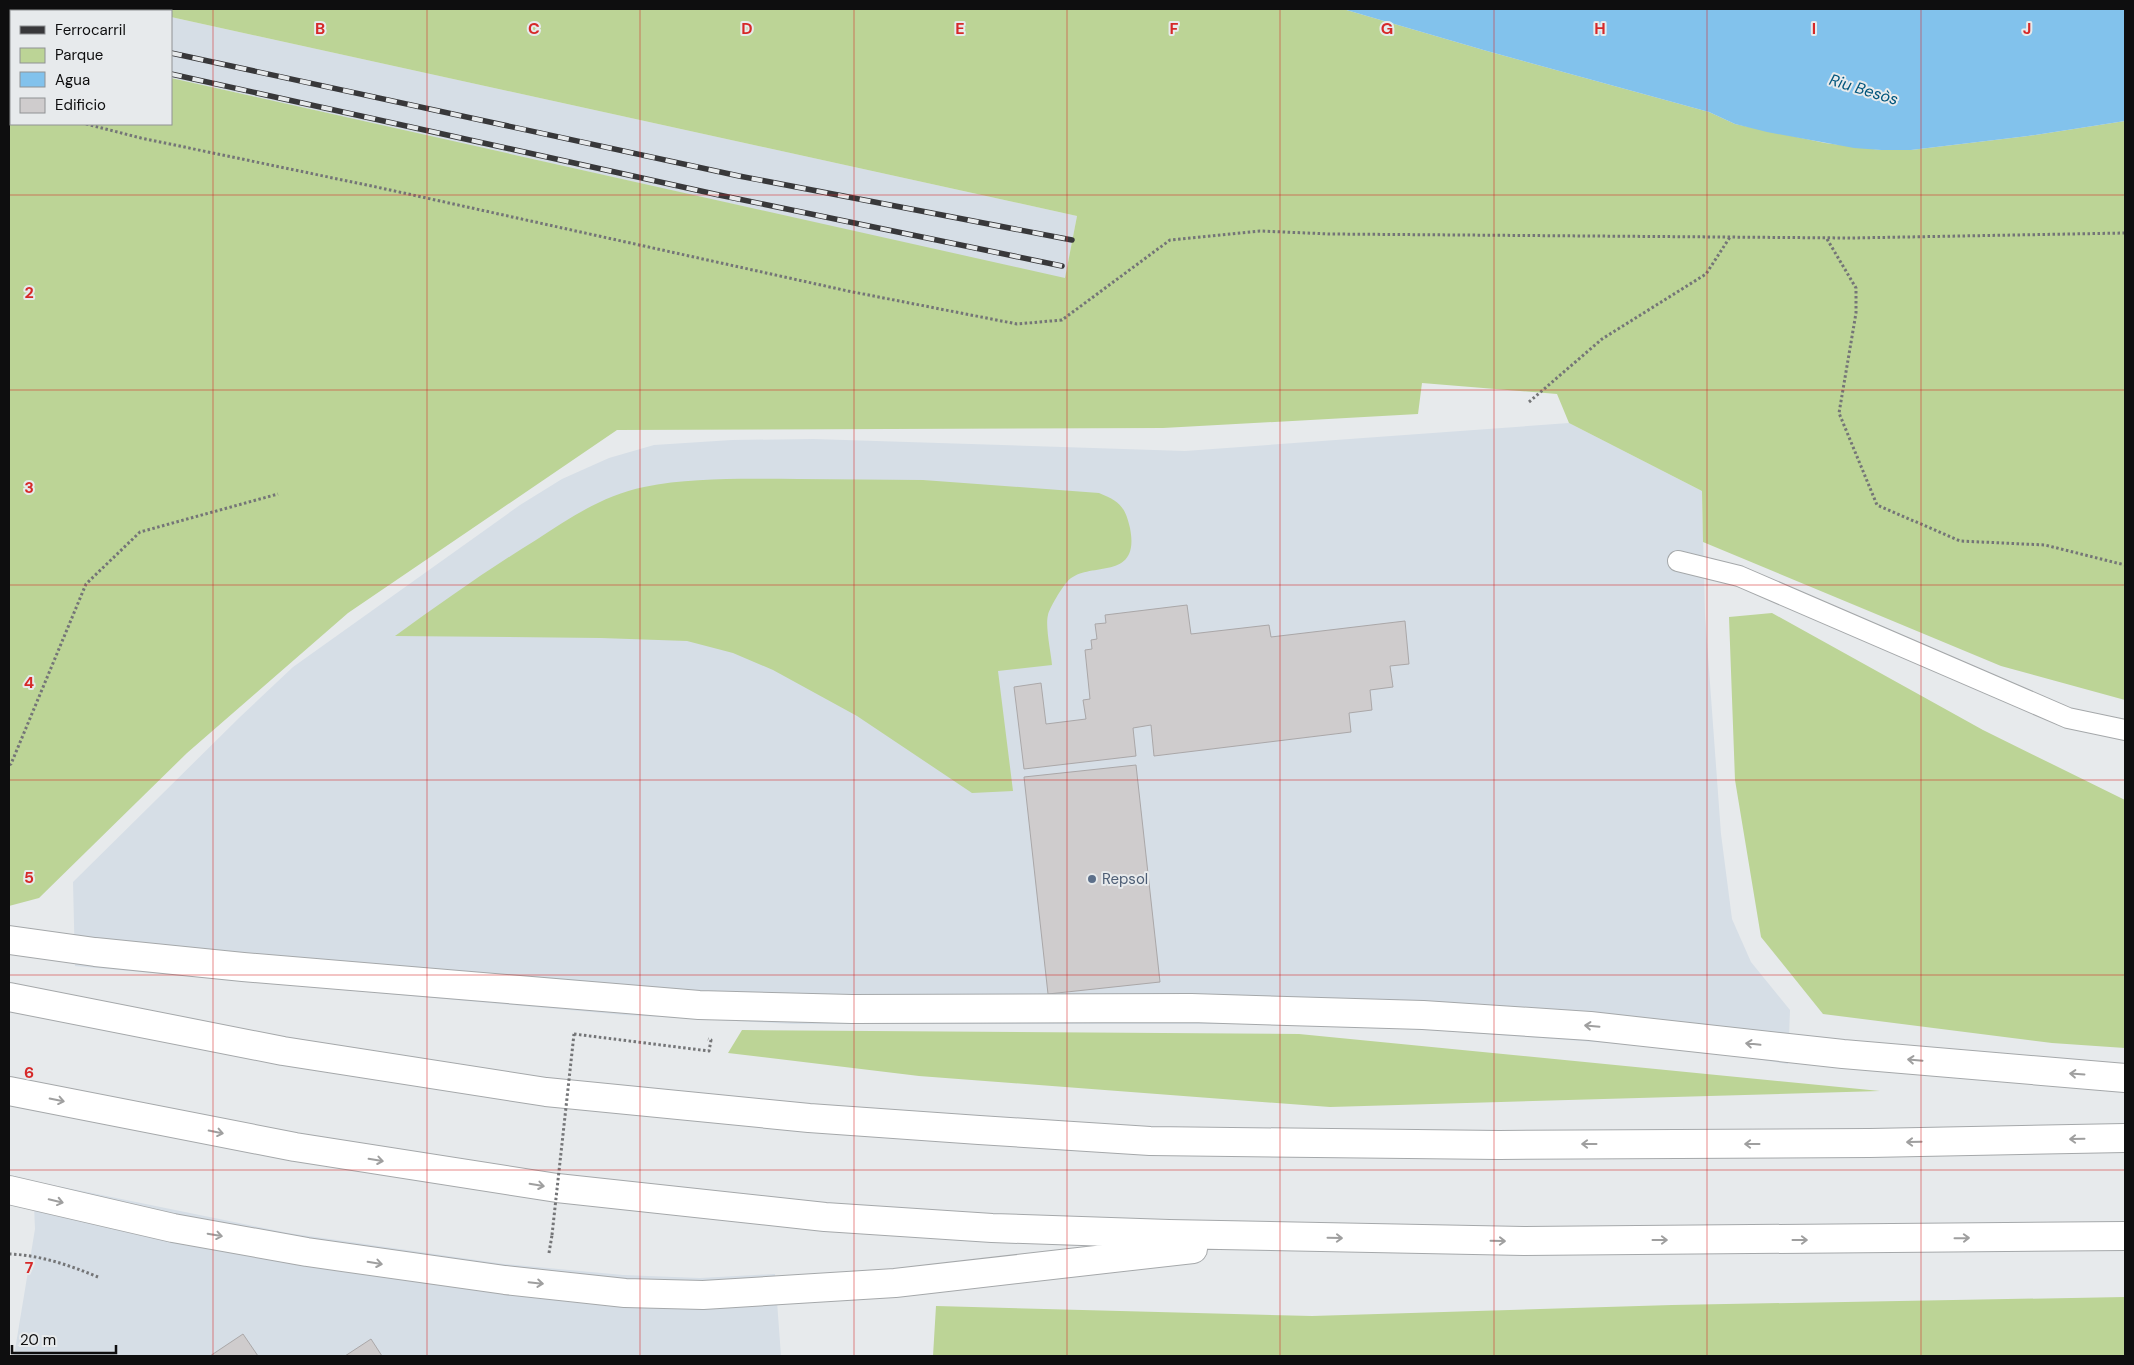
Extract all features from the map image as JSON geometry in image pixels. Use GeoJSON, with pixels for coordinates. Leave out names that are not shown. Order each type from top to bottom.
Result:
{"type":"FeatureCollection","features":[{"type":"Feature","properties":{"kind":"highway"},"geometry":{"type":"LineString","coordinates":[[9,940],[95,952],[243,968],[699,1005],[852,1009],[1014,1007],[1191,1008],[1423,1015],[1590,1026],[1862,1056],[2125,1078]]}},
{"type":"Feature","properties":{"kind":"highway"},"geometry":{"type":"LineString","coordinates":[[9,997],[282,1051],[546,1092],[809,1118],[968,1129],[1150,1141],[1500,1145],[1870,1143],[2125,1138]]}},
{"type":"Feature","properties":{"kind":"highway"},"geometry":{"type":"LineString","coordinates":[[9,1090],[295,1147],[557,1188],[825,1216],[943,1224],[1140,1233],[1524,1241],[2125,1236]]}},
{"type":"Feature","properties":{"kind":"highway"},"geometry":{"type":"LineString","coordinates":[[9,1190],[172,1228],[308,1252],[477,1276],[625,1293],[703,1295],[895,1284],[1286,1237]]}},
{"type":"Feature","properties":{"kind":"lane"},"geometry":{"type":"LineString","coordinates":[[1678,561],[1739,576],[2068,718],[2125,730]]}},
{"type":"Feature","properties":{"kind":"path"},"geometry":{"type":"LineString","coordinates":[[90,125],[141,138],[381,188],[848,290],[1017,324],[1062,320],[1170,240],[1260,231],[1330,234],[1826,238],[2125,233]]}},
{"type":"Feature","properties":{"kind":"path"},"geometry":{"type":"LineString","coordinates":[[1529,402],[1602,339],[1706,274],[1730,237]]}},
{"type":"Feature","properties":{"kind":"path"},"geometry":{"type":"LineString","coordinates":[[1826,238],[1856,288],[1856,313],[1839,413],[1877,505],[1960,541],[2045,545],[2125,565]]}},
{"type":"Feature","properties":{"kind":"path"},"geometry":{"type":"LineString","coordinates":[[9,765],[86,584],[140,532],[278,494]]}},
{"type":"Feature","properties":{"kind":"path"},"geometry":{"type":"LineString","coordinates":[[552,1235],[574,1034]]}},
{"type":"Feature","properties":{"kind":"path"},"geometry":{"type":"LineString","coordinates":[[9,1254],[27,1254],[63,1264],[98,1277]]}},
{"type":"Feature","properties":{"kind":"shaded area"},"geometry":{"type":"Polygon","coordinates":[[[9,9],[142,10],[10,10],[9,41],[9,9]]]}},
{"type":"Feature","properties":{"kind":"shaded area"},"geometry":{"type":"Polygon","coordinates":[[[172,17],[1077,216],[1065,279],[172,78],[172,17]]]}},
{"type":"Feature","properties":{"kind":"shaded area"},"geometry":{"type":"Polygon","coordinates":[[[1569,423],[1702,491],[1705,615],[1721,834],[1732,919],[1751,962],[1790,1010],[1788,1064],[1692,1049],[1430,1030],[1244,1024],[793,1024],[625,1015],[75,966],[73,882],[240,717],[293,667],[520,505],[562,479],[609,458],[654,445],[732,440],[813,439],[1185,451],[1569,423]]]}},
{"type":"Feature","properties":{"kind":"shaded area"},"geometry":{"type":"Polygon","coordinates":[[[33,1181],[288,1233],[504,1264],[623,1275],[700,1278],[775,1274],[781,1356],[14,1356],[35,1229],[33,1181]]]}},
{"type":"Feature","properties":{"kind":"green space"},"geometry":{"type":"Polygon","coordinates":[[[136,9],[1343,9],[1709,112],[1735,124],[1825,143],[1881,150],[1911,150],[2028,136],[2125,121],[2125,700],[2001,666],[1703,542],[1702,491],[1569,423],[1557,394],[1422,383],[1418,414],[1163,428],[617,430],[348,613],[187,753],[39,898],[9,906],[9,41],[10,125],[172,125],[172,78],[1065,278],[1077,216],[172,17],[172,10],[136,9]]]}},
{"type":"Feature","properties":{"kind":"green space"},"geometry":{"type":"Polygon","coordinates":[[[721,479],[923,480],[1099,493],[1112,499],[1123,509],[1130,528],[1131,545],[1127,557],[1120,564],[1076,575],[1067,582],[1051,608],[1047,626],[1052,665],[998,671],[1013,791],[972,793],[857,716],[773,670],[733,653],[687,641],[601,638],[395,636],[482,575],[561,524],[601,501],[629,491],[663,484],[721,479]]]}},
{"type":"Feature","properties":{"kind":"green space"},"geometry":{"type":"Polygon","coordinates":[[[1772,613],[1983,730],[2125,800],[2125,1048],[2052,1043],[1823,1014],[1761,937],[1735,780],[1729,617],[1772,613]]]}},
{"type":"Feature","properties":{"kind":"green space"},"geometry":{"type":"Polygon","coordinates":[[[742,1030],[1299,1034],[1880,1091],[1330,1107],[919,1076],[728,1053],[742,1030]]]}},
{"type":"Feature","properties":{"kind":"green space"},"geometry":{"type":"Polygon","coordinates":[[[2125,1297],[2125,1356],[933,1356],[936,1306],[1312,1316],[1672,1305],[2125,1297]]]}},
{"type":"Feature","properties":{"kind":"water","name":"Riu Besòs"},"geometry":{"type":"Polygon","coordinates":[[[1343,9],[2125,9],[2125,121],[2028,136],[1911,150],[1854,148],[1767,132],[1735,124],[1709,112],[1343,9]]]}},
{"type":"Feature","properties":{"kind":"building"},"geometry":{"type":"Polygon","coordinates":[[[1187,605],[1191,634],[1269,625],[1271,637],[1405,621],[1409,664],[1390,666],[1393,687],[1370,690],[1372,710],[1349,713],[1351,732],[1154,756],[1151,725],[1133,728],[1136,756],[1024,769],[1014,687],[1041,683],[1046,724],[1086,719],[1083,700],[1090,699],[1085,650],[1092,649],[1091,640],[1097,639],[1095,624],[1106,623],[1105,615],[1187,605]]]}},
{"type":"Feature","properties":{"kind":"building","name":"Repsol"},"geometry":{"type":"Polygon","coordinates":[[[1136,765],[1160,982],[1048,994],[1024,777],[1136,765]]]}},
{"type":"Feature","properties":{"kind":"building"},"geometry":{"type":"Polygon","coordinates":[[[243,1334],[258,1356],[210,1356],[243,1334]]]}},
{"type":"Feature","properties":{"kind":"building"},"geometry":{"type":"Polygon","coordinates":[[[371,1339],[382,1356],[345,1356],[371,1339]]]}},
{"type":"Feature","properties":{"kind":"railway"},"geometry":{"type":"LineString","coordinates":[[172,53],[739,176],[1072,240]]}},
{"type":"Feature","properties":{"kind":"railway"},"geometry":{"type":"LineString","coordinates":[[172,74],[719,195],[1062,266]]}},
{"type":"Feature","properties":{"kind":"place","name":"Repsol"},"geometry":{"type":"Point","coordinates":[1092,879]}}]}
